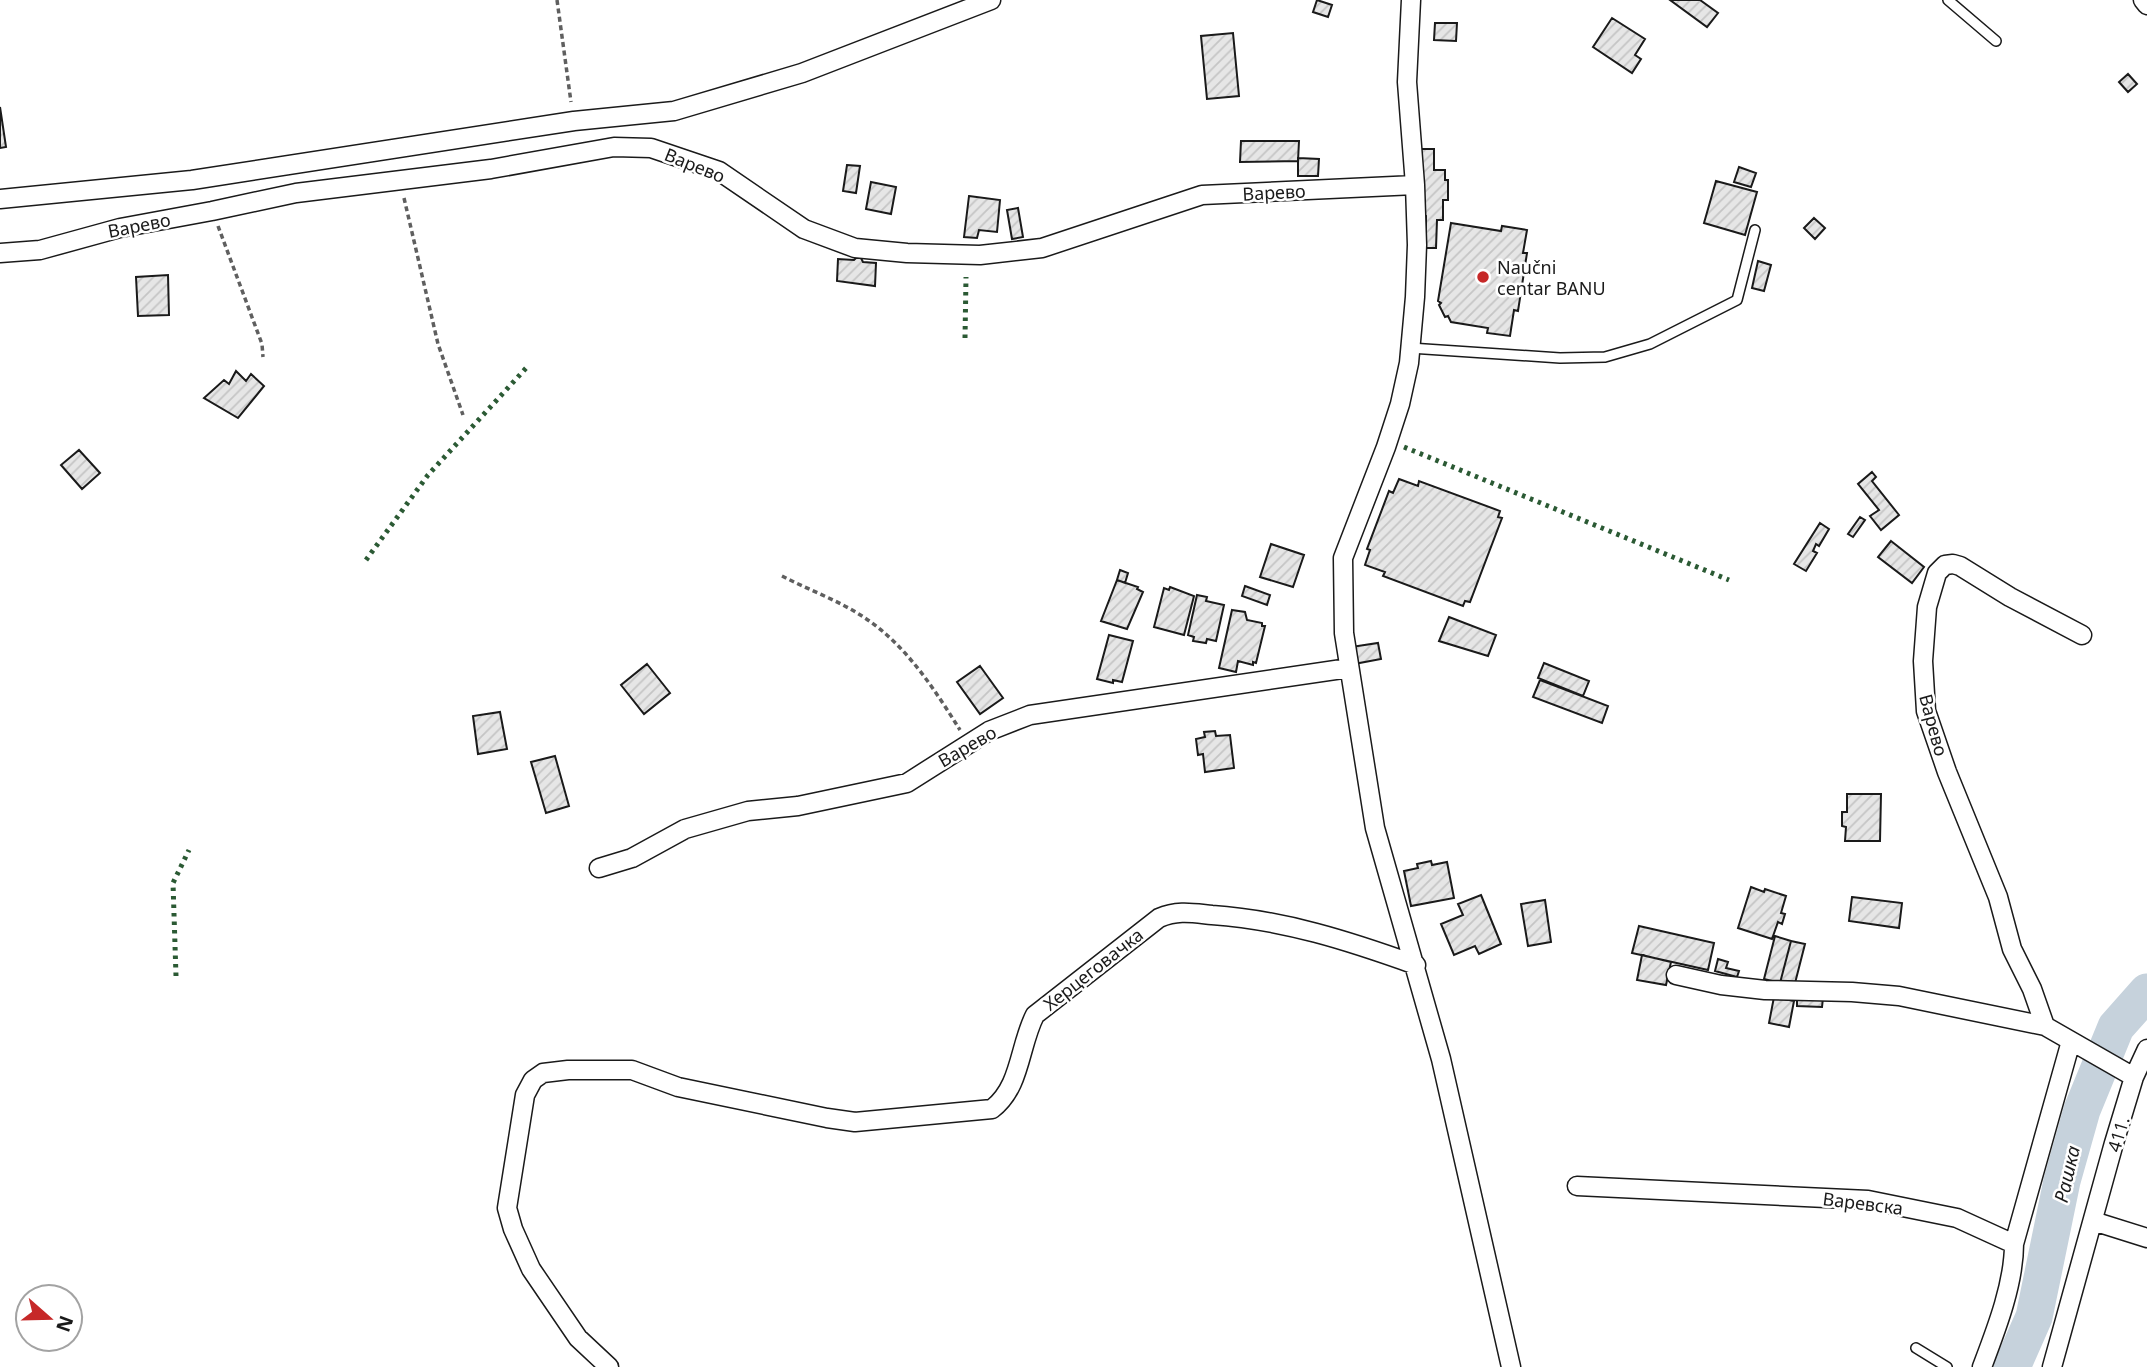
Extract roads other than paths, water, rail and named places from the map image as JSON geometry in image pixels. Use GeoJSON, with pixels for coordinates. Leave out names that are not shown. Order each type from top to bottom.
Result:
{"type":"FeatureCollection","features":[{"type":"Feature","properties":{"kind":"street"},"geometry":{"type":"LineString","coordinates":[[0,199],[192,180],[574,121],[674,111],[802,73],[990,0]]}},
{"type":"Feature","properties":{"kind":"street"},"geometry":{"type":"LineString","coordinates":[[2143,0],[2147,5]]}},
{"type":"Feature","properties":{"kind":"street"},"geometry":{"type":"LineString","coordinates":[[1410,1],[1407,82],[1417,245],[1410,348],[1400,404],[1343,558],[1343,633],[1375,828],[1441,1059],[1511,1367]]}},
{"type":"Feature","properties":{"kind":"street"},"geometry":{"type":"LineString","coordinates":[[614,147],[616,117]]}},
{"type":"Feature","properties":{"kind":"street","name":"Варево"},"geometry":{"type":"LineString","coordinates":[[0,253],[40,250],[120,228],[296,192],[491,169],[614,147],[651,148],[719,171],[804,229],[855,248],[907,253],[980,255],[1042,248],[1202,195],[1415,185]]}},
{"type":"Feature","properties":{"kind":"street","name":"Варево"},"geometry":{"type":"LineString","coordinates":[[2045,1026],[2032,989],[2012,949],[1998,897],[1932,733],[1923,688],[1923,632],[1937,573],[1945,565],[1953,564],[2001,593],[2082,635]]}},
{"type":"Feature","properties":{"kind":"street","name":"Варево"},"geometry":{"type":"LineString","coordinates":[[599,868],[632,858],[685,829],[748,811],[798,806],[907,782],[989,731],[1030,715],[1349,668]]}},
{"type":"Feature","properties":{"kind":"street","name":"Херцеговачка"},"geometry":{"type":"LineString","coordinates":[[609,1367],[578,1338],[531,1269],[513,1229],[507,1208],[525,1095],[533,1080],[543,1073],[568,1070],[632,1070],[678,1087],[855,1122],[992,1109],[1003,1100],[1012,1084],[1028,1028],[1035,1015],[1159,918],[1173,912],[1242,917],[1293,925],[1346,940],[1416,965]]}},
{"type":"Feature","properties":{"kind":"street"},"geometry":{"type":"LineString","coordinates":[[1676,975],[1721,985],[1765,990],[1899,996],[2045,1026],[2134,1077]]}},
{"type":"Feature","properties":{"kind":"street"},"geometry":{"type":"LineString","coordinates":[[1982,1367],[2002,1312],[2014,1244],[2078,1046]]}},
{"type":"Feature","properties":{"kind":"street","name":"411."},"geometry":{"type":"LineString","coordinates":[[2052,1367],[2134,1077],[2146,1053]]}},
{"type":"Feature","properties":{"kind":"street","name":"Варевска"},"geometry":{"type":"LineString","coordinates":[[1577,1186],[1868,1200],[1957,1218],[2014,1244]]}},
{"type":"Feature","properties":{"kind":"street"},"geometry":{"type":"LineString","coordinates":[[2093,1221],[2147,1238]]}},
{"type":"Feature","properties":{"kind":"lane"},"geometry":{"type":"LineString","coordinates":[[1948,0],[1996,41]]}},
{"type":"Feature","properties":{"kind":"lane"},"geometry":{"type":"LineString","coordinates":[[1410,348],[1560,358],[1605,356],[1650,344],[1737,300],[1755,230]]}},
{"type":"Feature","properties":{"kind":"lane"},"geometry":{"type":"LineString","coordinates":[[1916,1348],[1947,1367]]}},
{"type":"Feature","properties":{"kind":"waterway","name":"Рашка"},"geometry":{"type":"LineString","coordinates":[[2012,1367],[2034,1317],[2062,1181],[2082,1110],[2116,1027],[2147,992]]}},
{"type":"Feature","properties":{"kind":"place","name":"Naučni centar BANU"},"geometry":{"type":"Point","coordinates":[1483,277]}}]}
